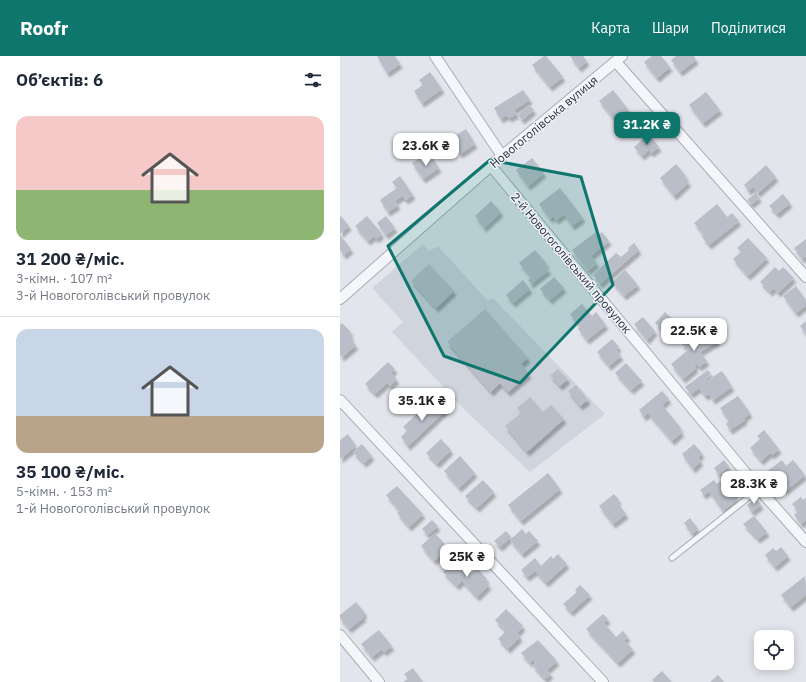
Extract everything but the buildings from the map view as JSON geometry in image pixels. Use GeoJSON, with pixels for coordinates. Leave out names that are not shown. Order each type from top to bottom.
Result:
{"type":"FeatureCollection","features":[{"type":"Feature","properties":{"kind":"street"},"geometry":{"type":"LineString","coordinates":[[435,56],[502,156]]}},
{"type":"Feature","properties":{"kind":"street"},"geometry":{"type":"LineString","coordinates":[[619,59],[806,277]]}},
{"type":"Feature","properties":{"kind":"street","name":"Новогоголівська вулиця"},"geometry":{"type":"LineString","coordinates":[[340,299],[490,166],[619,59]]}},
{"type":"Feature","properties":{"kind":"street","name":"2-й Новогоголівський провулок"},"geometry":{"type":"LineString","coordinates":[[490,166],[759,489],[806,542]]}},
{"type":"Feature","properties":{"kind":"street"},"geometry":{"type":"LineString","coordinates":[[340,400],[603,682]]}},
{"type":"Feature","properties":{"kind":"street"},"geometry":{"type":"LineString","coordinates":[[340,635],[379,682]]}},
{"type":"Feature","properties":{"kind":"lane"},"geometry":{"type":"LineString","coordinates":[[672,558],[759,489]]}},
{"type":"Feature","properties":{"kind":"highlighted area"},"geometry":{"type":"Polygon","coordinates":[[[490,160],[581,177],[613,285],[520,383],[444,356],[388,246],[490,160]]]}},
{"type":"Feature","properties":{"kind":"shaded area"},"geometry":{"type":"Polygon","coordinates":[[[423,244],[429,251],[438,246],[488,301],[493,298],[605,414],[530,472],[464,409],[392,332],[403,322],[372,288],[423,244]]]}}]}
